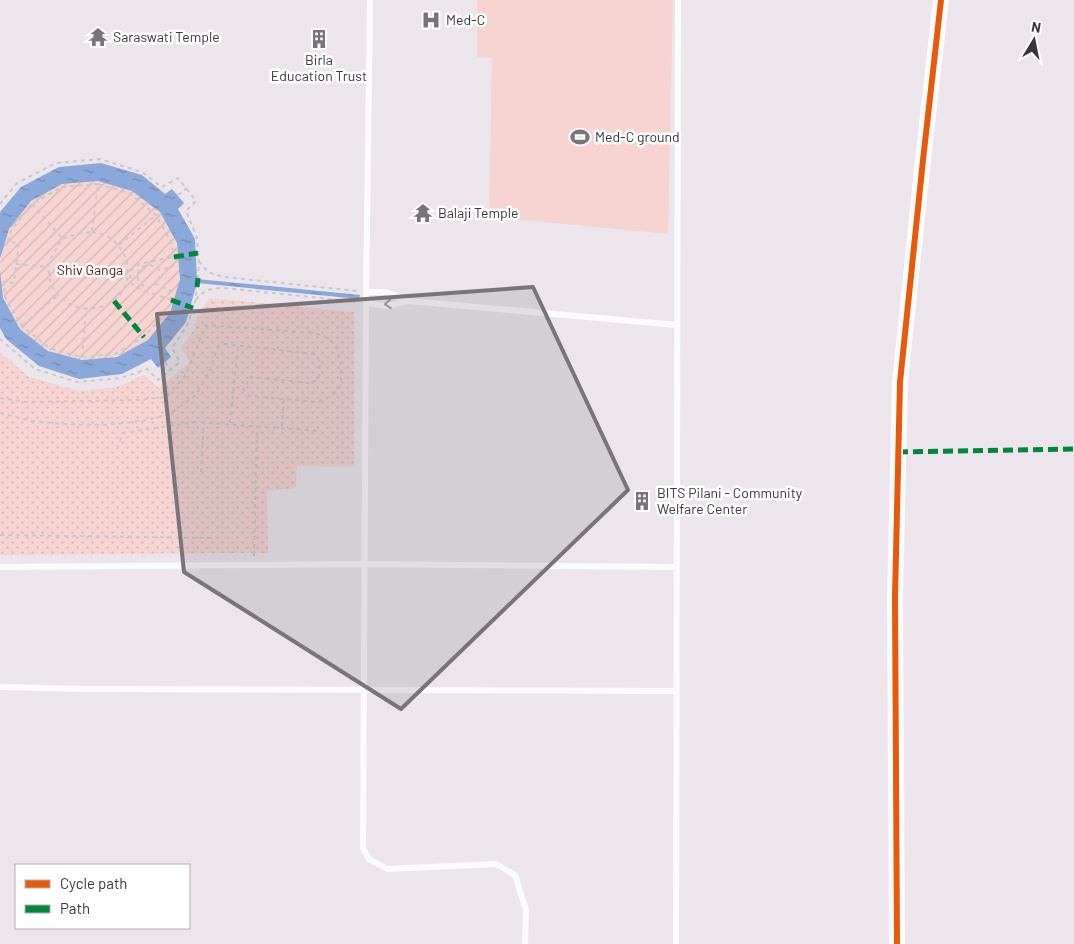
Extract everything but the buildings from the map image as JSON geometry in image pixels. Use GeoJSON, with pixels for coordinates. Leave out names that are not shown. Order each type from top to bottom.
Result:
{"type":"FeatureCollection","features":[{"type":"Feature","properties":{"kind":"street"},"geometry":{"type":"LineString","coordinates":[[897,944],[895,597],[900,382],[941,0]]}},
{"type":"Feature","properties":{"kind":"lane"},"geometry":{"type":"LineString","coordinates":[[370,0],[363,848],[370,859],[387,869],[496,864],[515,875],[526,910],[525,944]]}},
{"type":"Feature","properties":{"kind":"lane"},"geometry":{"type":"LineString","coordinates":[[676,944],[678,0]]}},
{"type":"Feature","properties":{"kind":"lane"},"geometry":{"type":"LineString","coordinates":[[367,292],[386,292],[409,301],[677,325]]}},
{"type":"Feature","properties":{"kind":"lane"},"geometry":{"type":"LineString","coordinates":[[366,303],[386,306],[409,301]]}},
{"type":"Feature","properties":{"kind":"lane"},"geometry":{"type":"LineString","coordinates":[[0,567],[364,564],[676,568]]}},
{"type":"Feature","properties":{"kind":"lane"},"geometry":{"type":"LineString","coordinates":[[0,687],[676,691]]}},
{"type":"Feature","properties":{"kind":"path"},"geometry":{"type":"LineString","coordinates":[[0,204],[17,183],[56,162],[100,158],[142,172],[162,187],[178,178],[196,201],[186,211],[197,238],[198,278]]}},
{"type":"Feature","properties":{"kind":"path"},"geometry":{"type":"LineString","coordinates":[[92,232],[98,184]]}},
{"type":"Feature","properties":{"kind":"path"},"geometry":{"type":"LineString","coordinates":[[98,184],[129,193],[156,215],[172,244],[174,264],[172,267],[159,270],[151,264],[142,267],[137,274],[139,283],[148,288],[157,284],[171,291],[172,294],[167,311],[144,337],[116,354],[82,357],[49,348],[22,326],[6,297],[4,282],[14,284],[18,243],[8,242],[11,230],[32,204],[62,188],[98,184]]}},
{"type":"Feature","properties":{"kind":"path"},"geometry":{"type":"LineString","coordinates":[[178,195],[186,188]]}},
{"type":"Feature","properties":{"kind":"path"},"geometry":{"type":"LineString","coordinates":[[32,204],[62,239]]}},
{"type":"Feature","properties":{"kind":"path"},"geometry":{"type":"LineString","coordinates":[[119,245],[156,215]]}},
{"type":"Feature","properties":{"kind":"path"},"geometry":{"type":"LineString","coordinates":[[92,232],[107,236],[119,245],[126,259],[128,274],[124,288],[114,301],[101,308],[86,309],[71,305],[57,296],[50,282],[48,266],[62,239],[92,232]]}},
{"type":"Feature","properties":{"kind":"path"},"geometry":{"type":"LineString","coordinates":[[171,300],[136,288],[132,283],[130,274],[133,268],[139,264],[174,257]]}},
{"type":"Feature","properties":{"kind":"path"},"geometry":{"type":"LineString","coordinates":[[199,261],[207,271],[226,278],[367,292]]}},
{"type":"Feature","properties":{"kind":"path"},"geometry":{"type":"LineString","coordinates":[[16,264],[48,266]]}},
{"type":"Feature","properties":{"kind":"path"},"geometry":{"type":"LineString","coordinates":[[158,277],[167,278]]}},
{"type":"Feature","properties":{"kind":"path"},"geometry":{"type":"LineString","coordinates":[[0,339],[35,369],[77,382],[121,378],[147,369],[158,380],[180,362],[172,348],[188,324],[195,302],[197,287]]}},
{"type":"Feature","properties":{"kind":"path"},"geometry":{"type":"LineString","coordinates":[[195,302],[205,291],[224,288],[366,303]]}},
{"type":"Feature","properties":{"kind":"path"},"geometry":{"type":"LineString","coordinates":[[22,326],[57,296]]}},
{"type":"Feature","properties":{"kind":"path"},"geometry":{"type":"LineString","coordinates":[[82,357],[86,309]]}},
{"type":"Feature","properties":{"kind":"path"},"geometry":{"type":"LineString","coordinates":[[0,398],[26,402],[138,400],[166,397],[185,376],[206,325],[314,333],[324,336],[334,343],[339,354],[341,381],[338,390],[318,402],[250,396],[243,388],[251,377],[310,383],[316,381],[319,378],[320,362],[314,354],[225,344],[217,349],[210,370],[196,395],[170,414],[142,421],[72,424],[32,420],[0,413]]}},
{"type":"Feature","properties":{"kind":"path"},"geometry":{"type":"LineString","coordinates":[[230,424],[238,346]]}},
{"type":"Feature","properties":{"kind":"path"},"geometry":{"type":"LineString","coordinates":[[165,362],[171,370]]}},
{"type":"Feature","properties":{"kind":"path"},"geometry":{"type":"LineString","coordinates":[[282,428],[284,399]]}},
{"type":"Feature","properties":{"kind":"path"},"geometry":{"type":"LineString","coordinates":[[117,449],[123,433],[195,422],[322,431]]}},
{"type":"Feature","properties":{"kind":"path"},"geometry":{"type":"LineString","coordinates":[[202,472],[204,422]]}},
{"type":"Feature","properties":{"kind":"path"},"geometry":{"type":"LineString","coordinates":[[253,564],[257,426]]}},
{"type":"Feature","properties":{"kind":"path"},"geometry":{"type":"LineString","coordinates":[[0,535],[214,538]]}},
{"type":"Feature","properties":{"kind":"highlighted area"},"geometry":{"type":"Polygon","coordinates":[[[533,287],[628,490],[401,709],[184,572],[157,314],[533,287]]]}},
{"type":"Feature","properties":{"kind":"green space","name":"Med-C ground"},"geometry":{"type":"Polygon","coordinates":[[[477,0],[673,1],[668,234],[489,217],[492,58],[477,57],[477,0]]]}},
{"type":"Feature","properties":{"kind":"green space","name":"Shiv Ganga"},"geometry":{"type":"Polygon","coordinates":[[[90,180],[124,187],[147,201],[159,213],[169,228],[176,244],[180,270],[173,304],[159,327],[147,339],[132,349],[116,356],[90,360],[56,353],[33,339],[21,327],[11,312],[4,296],[0,270],[7,236],[21,213],[33,201],[48,191],[64,184],[90,180]]]}},
{"type":"Feature","properties":{"kind":"green space"},"geometry":{"type":"Polygon","coordinates":[[[209,298],[354,312],[354,467],[297,466],[296,488],[267,491],[268,553],[0,555],[0,352],[29,377],[80,391],[117,387],[144,375],[159,388],[190,362],[181,348],[192,333],[200,311],[209,298]]]}},
{"type":"Feature","properties":{"kind":"water"},"geometry":{"type":"Polygon","coordinates":[[[101,163],[142,175],[165,194],[172,189],[184,203],[178,209],[195,239],[197,279],[360,295],[359,299],[197,283],[186,322],[165,348],[171,357],[158,368],[151,359],[122,374],[79,379],[39,366],[6,339],[0,328],[0,271],[3,298],[20,329],[48,351],[82,360],[117,357],[148,340],[170,313],[180,279],[177,243],[160,212],[132,191],[98,181],[62,184],[31,201],[9,229],[0,259],[0,212],[21,187],[59,167],[101,163]]]}},
{"type":"Feature","properties":{"kind":"marked path"},"geometry":{"type":"LineString","coordinates":[[174,257],[198,253]]}},
{"type":"Feature","properties":{"kind":"marked path"},"geometry":{"type":"LineString","coordinates":[[197,287],[198,278]]}},
{"type":"Feature","properties":{"kind":"marked path"},"geometry":{"type":"LineString","coordinates":[[171,300],[193,308]]}},
{"type":"Feature","properties":{"kind":"marked path"},"geometry":{"type":"LineString","coordinates":[[114,301],[144,337]]}},
{"type":"Feature","properties":{"kind":"marked path"},"geometry":{"type":"LineString","coordinates":[[898,452],[1074,449]]}},
{"type":"Feature","properties":{"kind":"cycle path"},"geometry":{"type":"LineString","coordinates":[[897,944],[895,597],[900,382],[941,0]]}},
{"type":"Feature","properties":{"kind":"place","name":"Med-C"},"geometry":{"type":"Point","coordinates":[431,20]}},
{"type":"Feature","properties":{"kind":"place","name":"Saraswati Temple"},"geometry":{"type":"Point","coordinates":[98,37]}},
{"type":"Feature","properties":{"kind":"place","name":"Birla Education Trust"},"geometry":{"type":"Point","coordinates":[319,39]}},
{"type":"Feature","properties":{"kind":"place","name":"Med-C ground"},"geometry":{"type":"Point","coordinates":[580,137]}},
{"type":"Feature","properties":{"kind":"place","name":"Balaji Temple"},"geometry":{"type":"Point","coordinates":[423,213]}},
{"type":"Feature","properties":{"kind":"place","name":"BITS Pilani - Community Welfare Center"},"geometry":{"type":"Point","coordinates":[642,501]}}]}
